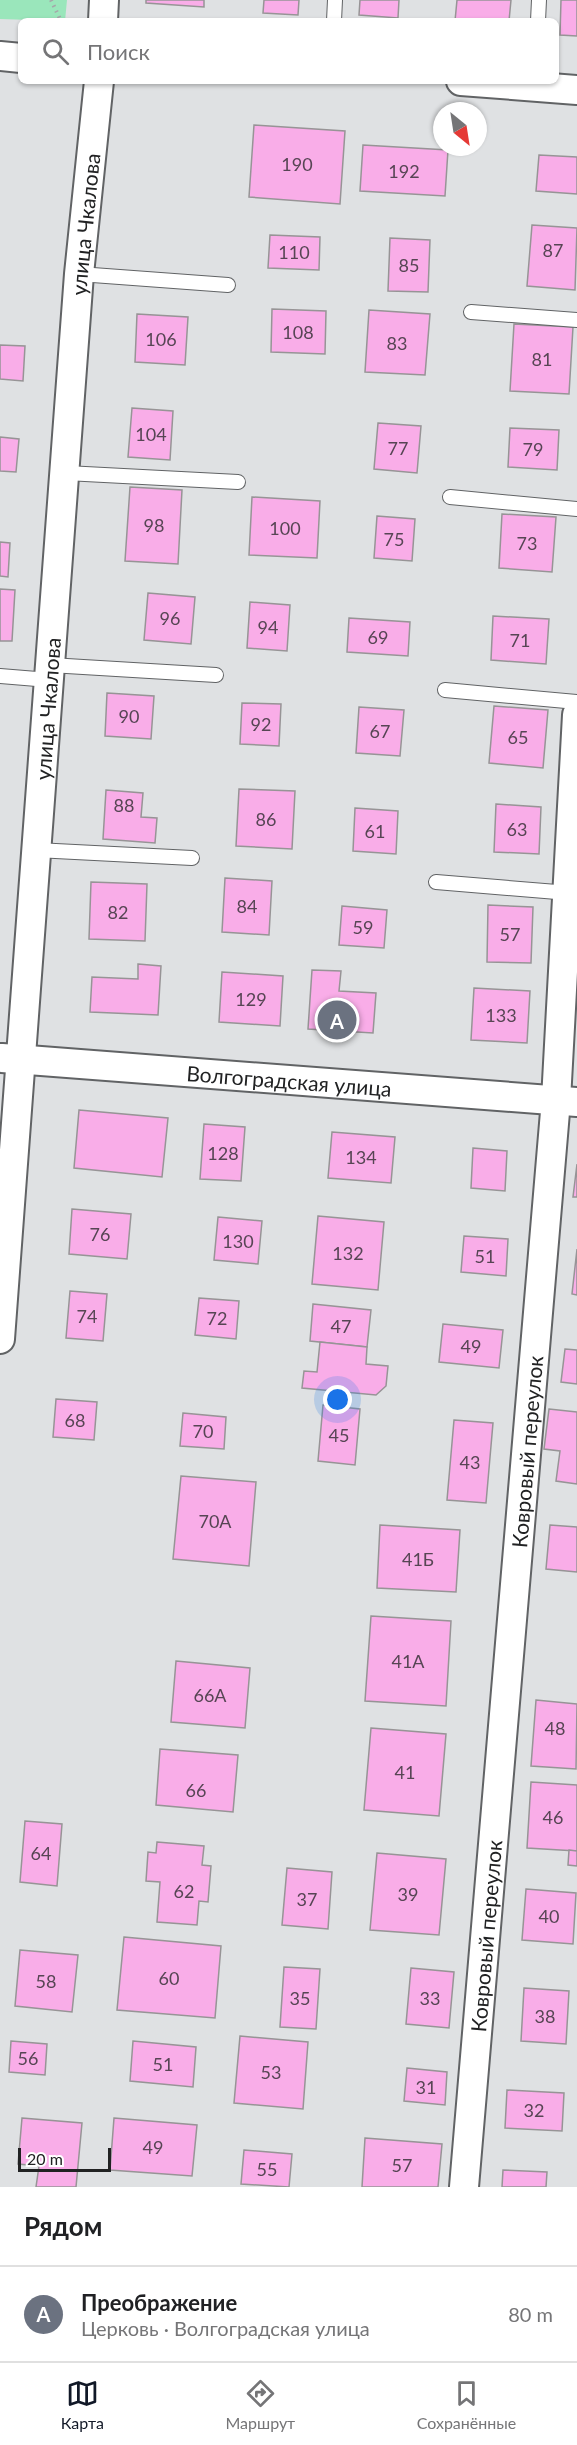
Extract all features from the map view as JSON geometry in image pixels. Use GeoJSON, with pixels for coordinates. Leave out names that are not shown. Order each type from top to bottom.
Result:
{"type":"FeatureCollection","features":[{"type":"Feature","properties":{"kind":"street"},"geometry":{"type":"LineString","coordinates":[[103,18],[104,0]]}},
{"type":"Feature","properties":{"kind":"street"},"geometry":{"type":"LineString","coordinates":[[0,56],[18,58]]}},
{"type":"Feature","properties":{"kind":"street","name":"улица Чкалова"},"geometry":{"type":"LineString","coordinates":[[0,1339],[10,1058],[36,850],[66,473],[79,274],[99,84]]}},
{"type":"Feature","properties":{"kind":"street"},"geometry":{"type":"LineString","coordinates":[[534,84],[577,90]]}},
{"type":"Feature","properties":{"kind":"street","name":"Ковровый переулок"},"geometry":{"type":"LineString","coordinates":[[464,2187],[566,1101],[577,715]]}},
{"type":"Feature","properties":{"kind":"street","name":"Волгоградская улица"},"geometry":{"type":"LineString","coordinates":[[10,1058],[566,1101]]}},
{"type":"Feature","properties":{"kind":"lane"},"geometry":{"type":"LineString","coordinates":[[334,18],[335,0]]}},
{"type":"Feature","properties":{"kind":"lane"},"geometry":{"type":"LineString","coordinates":[[538,18],[539,0]]}},
{"type":"Feature","properties":{"kind":"lane"},"geometry":{"type":"LineString","coordinates":[[79,274],[228,285]]}},
{"type":"Feature","properties":{"kind":"lane"},"geometry":{"type":"LineString","coordinates":[[471,312],[577,320]]}},
{"type":"Feature","properties":{"kind":"lane"},"geometry":{"type":"LineString","coordinates":[[66,473],[238,482]]}},
{"type":"Feature","properties":{"kind":"lane"},"geometry":{"type":"LineString","coordinates":[[450,497],[577,509]]}},
{"type":"Feature","properties":{"kind":"lane"},"geometry":{"type":"LineString","coordinates":[[0,675],[50,673],[216,675]]}},
{"type":"Feature","properties":{"kind":"lane"},"geometry":{"type":"LineString","coordinates":[[445,690],[577,702]]}},
{"type":"Feature","properties":{"kind":"lane"},"geometry":{"type":"LineString","coordinates":[[36,850],[192,858]]}},
{"type":"Feature","properties":{"kind":"lane"},"geometry":{"type":"LineString","coordinates":[[436,882],[572,893]]}},
{"type":"Feature","properties":{"kind":"path"},"geometry":{"type":"LineString","coordinates":[[51,0],[60,18]]}},
{"type":"Feature","properties":{"kind":"green space"},"geometry":{"type":"Polygon","coordinates":[[[0,0],[67,0],[65,18],[0,19],[0,0]]]}},
{"type":"Feature","properties":{"kind":"building"},"geometry":{"type":"Polygon","coordinates":[[[146,0],[204,0],[204,7],[146,3],[146,0]]]}},
{"type":"Feature","properties":{"kind":"building"},"geometry":{"type":"Polygon","coordinates":[[[264,0],[299,0],[298,15],[263,13],[264,0]]]}},
{"type":"Feature","properties":{"kind":"building"},"geometry":{"type":"Polygon","coordinates":[[[360,0],[399,0],[398,18],[359,15],[360,0]]]}},
{"type":"Feature","properties":{"kind":"building"},"geometry":{"type":"Polygon","coordinates":[[[457,0],[511,0],[509,18],[455,18],[457,0]]]}},
{"type":"Feature","properties":{"kind":"building"},"geometry":{"type":"Polygon","coordinates":[[[561,0],[577,0],[577,36],[560,35],[561,0]]]}},
{"type":"Feature","properties":{"kind":"building"},"geometry":{"type":"Polygon","coordinates":[[[254,125],[345,131],[340,204],[249,197],[254,125]]]}},
{"type":"Feature","properties":{"kind":"building"},"geometry":{"type":"Polygon","coordinates":[[[363,145],[433,149],[433,156],[448,156],[445,196],[360,191],[363,145]]]}},
{"type":"Feature","properties":{"kind":"building"},"geometry":{"type":"Polygon","coordinates":[[[539,155],[577,157],[577,194],[536,191],[539,155]]]}},
{"type":"Feature","properties":{"kind":"building"},"geometry":{"type":"Polygon","coordinates":[[[532,225],[577,228],[575,290],[527,286],[532,225]]]}},
{"type":"Feature","properties":{"kind":"building"},"geometry":{"type":"Polygon","coordinates":[[[270,235],[320,237],[319,270],[268,268],[270,235]]]}},
{"type":"Feature","properties":{"kind":"building"},"geometry":{"type":"Polygon","coordinates":[[[390,238],[430,240],[428,292],[388,291],[390,238]]]}},
{"type":"Feature","properties":{"kind":"building"},"geometry":{"type":"Polygon","coordinates":[[[272,309],[326,311],[325,354],[271,352],[272,309]]]}},
{"type":"Feature","properties":{"kind":"building"},"geometry":{"type":"Polygon","coordinates":[[[369,310],[430,314],[425,375],[365,372],[369,310]]]}},
{"type":"Feature","properties":{"kind":"building"},"geometry":{"type":"Polygon","coordinates":[[[137,314],[188,317],[185,365],[135,362],[137,314]]]}},
{"type":"Feature","properties":{"kind":"building"},"geometry":{"type":"Polygon","coordinates":[[[514,324],[573,327],[569,394],[510,391],[514,324]]]}},
{"type":"Feature","properties":{"kind":"building"},"geometry":{"type":"Polygon","coordinates":[[[0,345],[25,346],[23,381],[0,379],[0,345]]]}},
{"type":"Feature","properties":{"kind":"building"},"geometry":{"type":"Polygon","coordinates":[[[132,408],[173,411],[170,460],[128,457],[132,408]]]}},
{"type":"Feature","properties":{"kind":"building"},"geometry":{"type":"Polygon","coordinates":[[[378,423],[421,426],[417,473],[374,469],[378,423]]]}},
{"type":"Feature","properties":{"kind":"building"},"geometry":{"type":"Polygon","coordinates":[[[510,428],[559,430],[557,470],[508,467],[510,428]]]}},
{"type":"Feature","properties":{"kind":"building"},"geometry":{"type":"Polygon","coordinates":[[[0,437],[19,439],[16,472],[0,471],[0,437]]]}},
{"type":"Feature","properties":{"kind":"building"},"geometry":{"type":"Polygon","coordinates":[[[130,487],[182,490],[178,564],[125,561],[130,487]]]}},
{"type":"Feature","properties":{"kind":"building"},"geometry":{"type":"Polygon","coordinates":[[[252,497],[320,501],[317,558],[249,555],[252,497]]]}},
{"type":"Feature","properties":{"kind":"building"},"geometry":{"type":"Polygon","coordinates":[[[502,514],[556,517],[552,572],[499,568],[502,514]]]}},
{"type":"Feature","properties":{"kind":"building"},"geometry":{"type":"Polygon","coordinates":[[[377,516],[415,519],[412,561],[374,558],[377,516]]]}},
{"type":"Feature","properties":{"kind":"building"},"geometry":{"type":"Polygon","coordinates":[[[0,542],[10,543],[8,577],[0,576],[0,542]]]}},
{"type":"Feature","properties":{"kind":"building"},"geometry":{"type":"Polygon","coordinates":[[[0,589],[15,590],[12,641],[0,641],[0,589]]]}},
{"type":"Feature","properties":{"kind":"building"},"geometry":{"type":"Polygon","coordinates":[[[148,593],[195,597],[191,644],[144,640],[148,593]]]}},
{"type":"Feature","properties":{"kind":"building"},"geometry":{"type":"Polygon","coordinates":[[[250,602],[290,605],[287,651],[247,648],[250,602]]]}},
{"type":"Feature","properties":{"kind":"building"},"geometry":{"type":"Polygon","coordinates":[[[493,616],[549,619],[546,664],[491,660],[493,616]]]}},
{"type":"Feature","properties":{"kind":"building"},"geometry":{"type":"Polygon","coordinates":[[[349,618],[410,622],[408,656],[347,652],[349,618]]]}},
{"type":"Feature","properties":{"kind":"building"},"geometry":{"type":"Polygon","coordinates":[[[107,693],[154,696],[151,739],[105,736],[107,693]]]}},
{"type":"Feature","properties":{"kind":"building"},"geometry":{"type":"Polygon","coordinates":[[[242,703],[281,704],[279,746],[240,744],[242,703]]]}},
{"type":"Feature","properties":{"kind":"building"},"geometry":{"type":"Polygon","coordinates":[[[494,706],[548,710],[543,768],[489,763],[494,706]]]}},
{"type":"Feature","properties":{"kind":"building"},"geometry":{"type":"Polygon","coordinates":[[[359,707],[404,710],[400,756],[356,753],[359,707]]]}},
{"type":"Feature","properties":{"kind":"building"},"geometry":{"type":"Polygon","coordinates":[[[239,789],[295,791],[292,849],[236,846],[239,789]]]}},
{"type":"Feature","properties":{"kind":"building"},"geometry":{"type":"Polygon","coordinates":[[[106,790],[143,793],[141,817],[157,818],[155,843],[103,839],[106,790]]]}},
{"type":"Feature","properties":{"kind":"building"},"geometry":{"type":"Polygon","coordinates":[[[496,804],[541,807],[539,854],[494,852],[496,804]]]}},
{"type":"Feature","properties":{"kind":"building"},"geometry":{"type":"Polygon","coordinates":[[[355,808],[398,811],[396,854],[353,851],[355,808]]]}},
{"type":"Feature","properties":{"kind":"building"},"geometry":{"type":"Polygon","coordinates":[[[225,878],[272,881],[269,935],[222,932],[225,878]]]}},
{"type":"Feature","properties":{"kind":"building"},"geometry":{"type":"Polygon","coordinates":[[[91,882],[147,884],[145,941],[89,939],[91,882]]]}},
{"type":"Feature","properties":{"kind":"building"},"geometry":{"type":"Polygon","coordinates":[[[488,905],[533,907],[531,963],[487,962],[488,905]]]}},
{"type":"Feature","properties":{"kind":"building"},"geometry":{"type":"Polygon","coordinates":[[[342,906],[387,910],[384,948],[339,945],[342,906]]]}},
{"type":"Feature","properties":{"kind":"building"},"geometry":{"type":"Polygon","coordinates":[[[138,964],[161,966],[158,1015],[90,1012],[92,977],[138,979],[138,964]]]}},
{"type":"Feature","properties":{"kind":"building"},"geometry":{"type":"Polygon","coordinates":[[[312,970],[341,971],[339,991],[376,993],[373,1033],[308,1029],[312,970]]]}},
{"type":"Feature","properties":{"kind":"building"},"geometry":{"type":"Polygon","coordinates":[[[222,972],[283,976],[280,1026],[219,1022],[222,972]]]}},
{"type":"Feature","properties":{"kind":"building"},"geometry":{"type":"Polygon","coordinates":[[[474,988],[530,991],[527,1043],[471,1040],[474,988]]]}},
{"type":"Feature","properties":{"kind":"building"},"geometry":{"type":"Polygon","coordinates":[[[79,1110],[168,1118],[162,1177],[74,1168],[79,1110]]]}},
{"type":"Feature","properties":{"kind":"building"},"geometry":{"type":"Polygon","coordinates":[[[204,1124],[245,1127],[241,1181],[200,1179],[204,1124]]]}},
{"type":"Feature","properties":{"kind":"building"},"geometry":{"type":"Polygon","coordinates":[[[332,1132],[395,1137],[391,1183],[328,1178],[332,1132]]]}},
{"type":"Feature","properties":{"kind":"building"},"geometry":{"type":"Polygon","coordinates":[[[473,1148],[507,1151],[505,1191],[471,1188],[473,1148]]]}},
{"type":"Feature","properties":{"kind":"building"},"geometry":{"type":"Polygon","coordinates":[[[577,1164],[577,1197],[573,1197],[577,1164]]]}},
{"type":"Feature","properties":{"kind":"building"},"geometry":{"type":"Polygon","coordinates":[[[72,1209],[131,1214],[127,1259],[69,1254],[72,1209]]]}},
{"type":"Feature","properties":{"kind":"building"},"geometry":{"type":"Polygon","coordinates":[[[318,1216],[384,1222],[378,1290],[312,1284],[318,1216]]]}},
{"type":"Feature","properties":{"kind":"building"},"geometry":{"type":"Polygon","coordinates":[[[218,1217],[262,1221],[258,1264],[214,1260],[218,1217]]]}},
{"type":"Feature","properties":{"kind":"building"},"geometry":{"type":"Polygon","coordinates":[[[464,1236],[508,1239],[506,1276],[461,1272],[464,1236]]]}},
{"type":"Feature","properties":{"kind":"building"},"geometry":{"type":"Polygon","coordinates":[[[577,1249],[577,1295],[572,1294],[577,1249]]]}},
{"type":"Feature","properties":{"kind":"building"},"geometry":{"type":"Polygon","coordinates":[[[70,1291],[107,1294],[103,1341],[66,1338],[70,1291]]]}},
{"type":"Feature","properties":{"kind":"building"},"geometry":{"type":"Polygon","coordinates":[[[199,1298],[239,1301],[236,1339],[195,1335],[199,1298]]]}},
{"type":"Feature","properties":{"kind":"building"},"geometry":{"type":"Polygon","coordinates":[[[313,1304],[371,1310],[367,1347],[310,1341],[313,1304]]]}},
{"type":"Feature","properties":{"kind":"building"},"geometry":{"type":"Polygon","coordinates":[[[443,1324],[503,1330],[499,1368],[439,1362],[443,1324]]]}},
{"type":"Feature","properties":{"kind":"building"},"geometry":{"type":"Polygon","coordinates":[[[320,1342],[367,1347],[366,1364],[388,1366],[386,1386],[376,1395],[302,1388],[304,1371],[317,1372],[320,1342]]]}},
{"type":"Feature","properties":{"kind":"building"},"geometry":{"type":"Polygon","coordinates":[[[565,1349],[577,1350],[577,1384],[561,1382],[565,1349]]]}},
{"type":"Feature","properties":{"kind":"building"},"geometry":{"type":"Polygon","coordinates":[[[56,1399],[97,1402],[94,1440],[53,1437],[56,1399]]]}},
{"type":"Feature","properties":{"kind":"building"},"geometry":{"type":"Polygon","coordinates":[[[323,1405],[360,1409],[355,1465],[318,1461],[323,1405]]]}},
{"type":"Feature","properties":{"kind":"building"},"geometry":{"type":"Polygon","coordinates":[[[549,1409],[577,1412],[577,1484],[556,1481],[560,1451],[544,1449],[549,1409]]]}},
{"type":"Feature","properties":{"kind":"building"},"geometry":{"type":"Polygon","coordinates":[[[183,1413],[226,1417],[224,1449],[180,1446],[183,1413]]]}},
{"type":"Feature","properties":{"kind":"building"},"geometry":{"type":"Polygon","coordinates":[[[454,1420],[493,1423],[486,1503],[447,1500],[454,1420]]]}},
{"type":"Feature","properties":{"kind":"building"},"geometry":{"type":"Polygon","coordinates":[[[181,1476],[256,1482],[249,1566],[173,1559],[181,1476]]]}},
{"type":"Feature","properties":{"kind":"building"},"geometry":{"type":"Polygon","coordinates":[[[380,1525],[460,1530],[456,1592],[377,1588],[380,1525]]]}},
{"type":"Feature","properties":{"kind":"building"},"geometry":{"type":"Polygon","coordinates":[[[550,1525],[577,1527],[577,1572],[546,1569],[550,1525]]]}},
{"type":"Feature","properties":{"kind":"building"},"geometry":{"type":"Polygon","coordinates":[[[371,1616],[451,1621],[446,1706],[365,1701],[371,1616]]]}},
{"type":"Feature","properties":{"kind":"building"},"geometry":{"type":"Polygon","coordinates":[[[176,1661],[250,1668],[245,1728],[171,1722],[176,1661]]]}},
{"type":"Feature","properties":{"kind":"building"},"geometry":{"type":"Polygon","coordinates":[[[536,1700],[577,1704],[576,1769],[531,1766],[536,1700]]]}},
{"type":"Feature","properties":{"kind":"building"},"geometry":{"type":"Polygon","coordinates":[[[371,1728],[446,1734],[439,1816],[364,1810],[371,1728]]]}},
{"type":"Feature","properties":{"kind":"building"},"geometry":{"type":"Polygon","coordinates":[[[160,1749],[238,1755],[233,1812],[156,1805],[160,1749]]]}},
{"type":"Feature","properties":{"kind":"building"},"geometry":{"type":"Polygon","coordinates":[[[531,1782],[577,1785],[577,1851],[527,1848],[531,1782]]]}},
{"type":"Feature","properties":{"kind":"building"},"geometry":{"type":"Polygon","coordinates":[[[25,1821],[62,1824],[57,1886],[20,1882],[25,1821]]]}},
{"type":"Feature","properties":{"kind":"building"},"geometry":{"type":"Polygon","coordinates":[[[157,1842],[204,1846],[202,1865],[211,1866],[208,1902],[199,1901],[197,1925],[157,1922],[160,1882],[146,1881],[148,1852],[156,1853],[157,1842]]]}},
{"type":"Feature","properties":{"kind":"building"},"geometry":{"type":"Polygon","coordinates":[[[569,1850],[577,1851],[577,1866],[568,1865],[569,1850]]]}},
{"type":"Feature","properties":{"kind":"building"},"geometry":{"type":"Polygon","coordinates":[[[377,1853],[446,1859],[439,1935],[370,1930],[377,1853]]]}},
{"type":"Feature","properties":{"kind":"building"},"geometry":{"type":"Polygon","coordinates":[[[287,1868],[332,1872],[328,1929],[282,1925],[287,1868]]]}},
{"type":"Feature","properties":{"kind":"building"},"geometry":{"type":"Polygon","coordinates":[[[526,1889],[576,1893],[573,1944],[522,1940],[526,1889]]]}},
{"type":"Feature","properties":{"kind":"building"},"geometry":{"type":"Polygon","coordinates":[[[124,1937],[221,1946],[215,2018],[117,2010],[124,1937]]]}},
{"type":"Feature","properties":{"kind":"building"},"geometry":{"type":"Polygon","coordinates":[[[20,1950],[78,1955],[72,2012],[15,2006],[20,1950]]]}},
{"type":"Feature","properties":{"kind":"building"},"geometry":{"type":"Polygon","coordinates":[[[284,1967],[320,1969],[316,2029],[280,2027],[284,1967]]]}},
{"type":"Feature","properties":{"kind":"building"},"geometry":{"type":"Polygon","coordinates":[[[411,1968],[454,1972],[449,2028],[406,2024],[411,1968]]]}},
{"type":"Feature","properties":{"kind":"building"},"geometry":{"type":"Polygon","coordinates":[[[524,1988],[569,1991],[566,2044],[521,2041],[524,1988]]]}},
{"type":"Feature","properties":{"kind":"building"},"geometry":{"type":"Polygon","coordinates":[[[240,2036],[308,2042],[303,2109],[234,2103],[240,2036]]]}},
{"type":"Feature","properties":{"kind":"building"},"geometry":{"type":"Polygon","coordinates":[[[11,2041],[47,2044],[45,2075],[9,2072],[11,2041]]]}},
{"type":"Feature","properties":{"kind":"building"},"geometry":{"type":"Polygon","coordinates":[[[133,2041],[196,2047],[193,2087],[130,2081],[133,2041]]]}},
{"type":"Feature","properties":{"kind":"building"},"geometry":{"type":"Polygon","coordinates":[[[407,2068],[447,2072],[445,2105],[404,2101],[407,2068]]]}},
{"type":"Feature","properties":{"kind":"building"},"geometry":{"type":"Polygon","coordinates":[[[507,2090],[564,2093],[562,2131],[505,2128],[507,2090]]]}},
{"type":"Feature","properties":{"kind":"building"},"geometry":{"type":"Polygon","coordinates":[[[22,2118],[82,2123],[76,2187],[36,2187],[39,2166],[18,2164],[22,2118]]]}},
{"type":"Feature","properties":{"kind":"building"},"geometry":{"type":"Polygon","coordinates":[[[114,2118],[197,2125],[192,2176],[110,2170],[114,2118]]]}},
{"type":"Feature","properties":{"kind":"building"},"geometry":{"type":"Polygon","coordinates":[[[365,2138],[442,2144],[438,2187],[362,2187],[365,2138]]]}},
{"type":"Feature","properties":{"kind":"building"},"geometry":{"type":"Polygon","coordinates":[[[244,2150],[292,2154],[289,2187],[241,2184],[244,2150]]]}},
{"type":"Feature","properties":{"kind":"building"},"geometry":{"type":"Polygon","coordinates":[[[503,2170],[547,2172],[546,2187],[502,2187],[503,2170]]]}},
{"type":"Feature","properties":{"kind":"place","name":"Преображение"},"geometry":{"type":"Point","coordinates":[337,1020]}}]}
